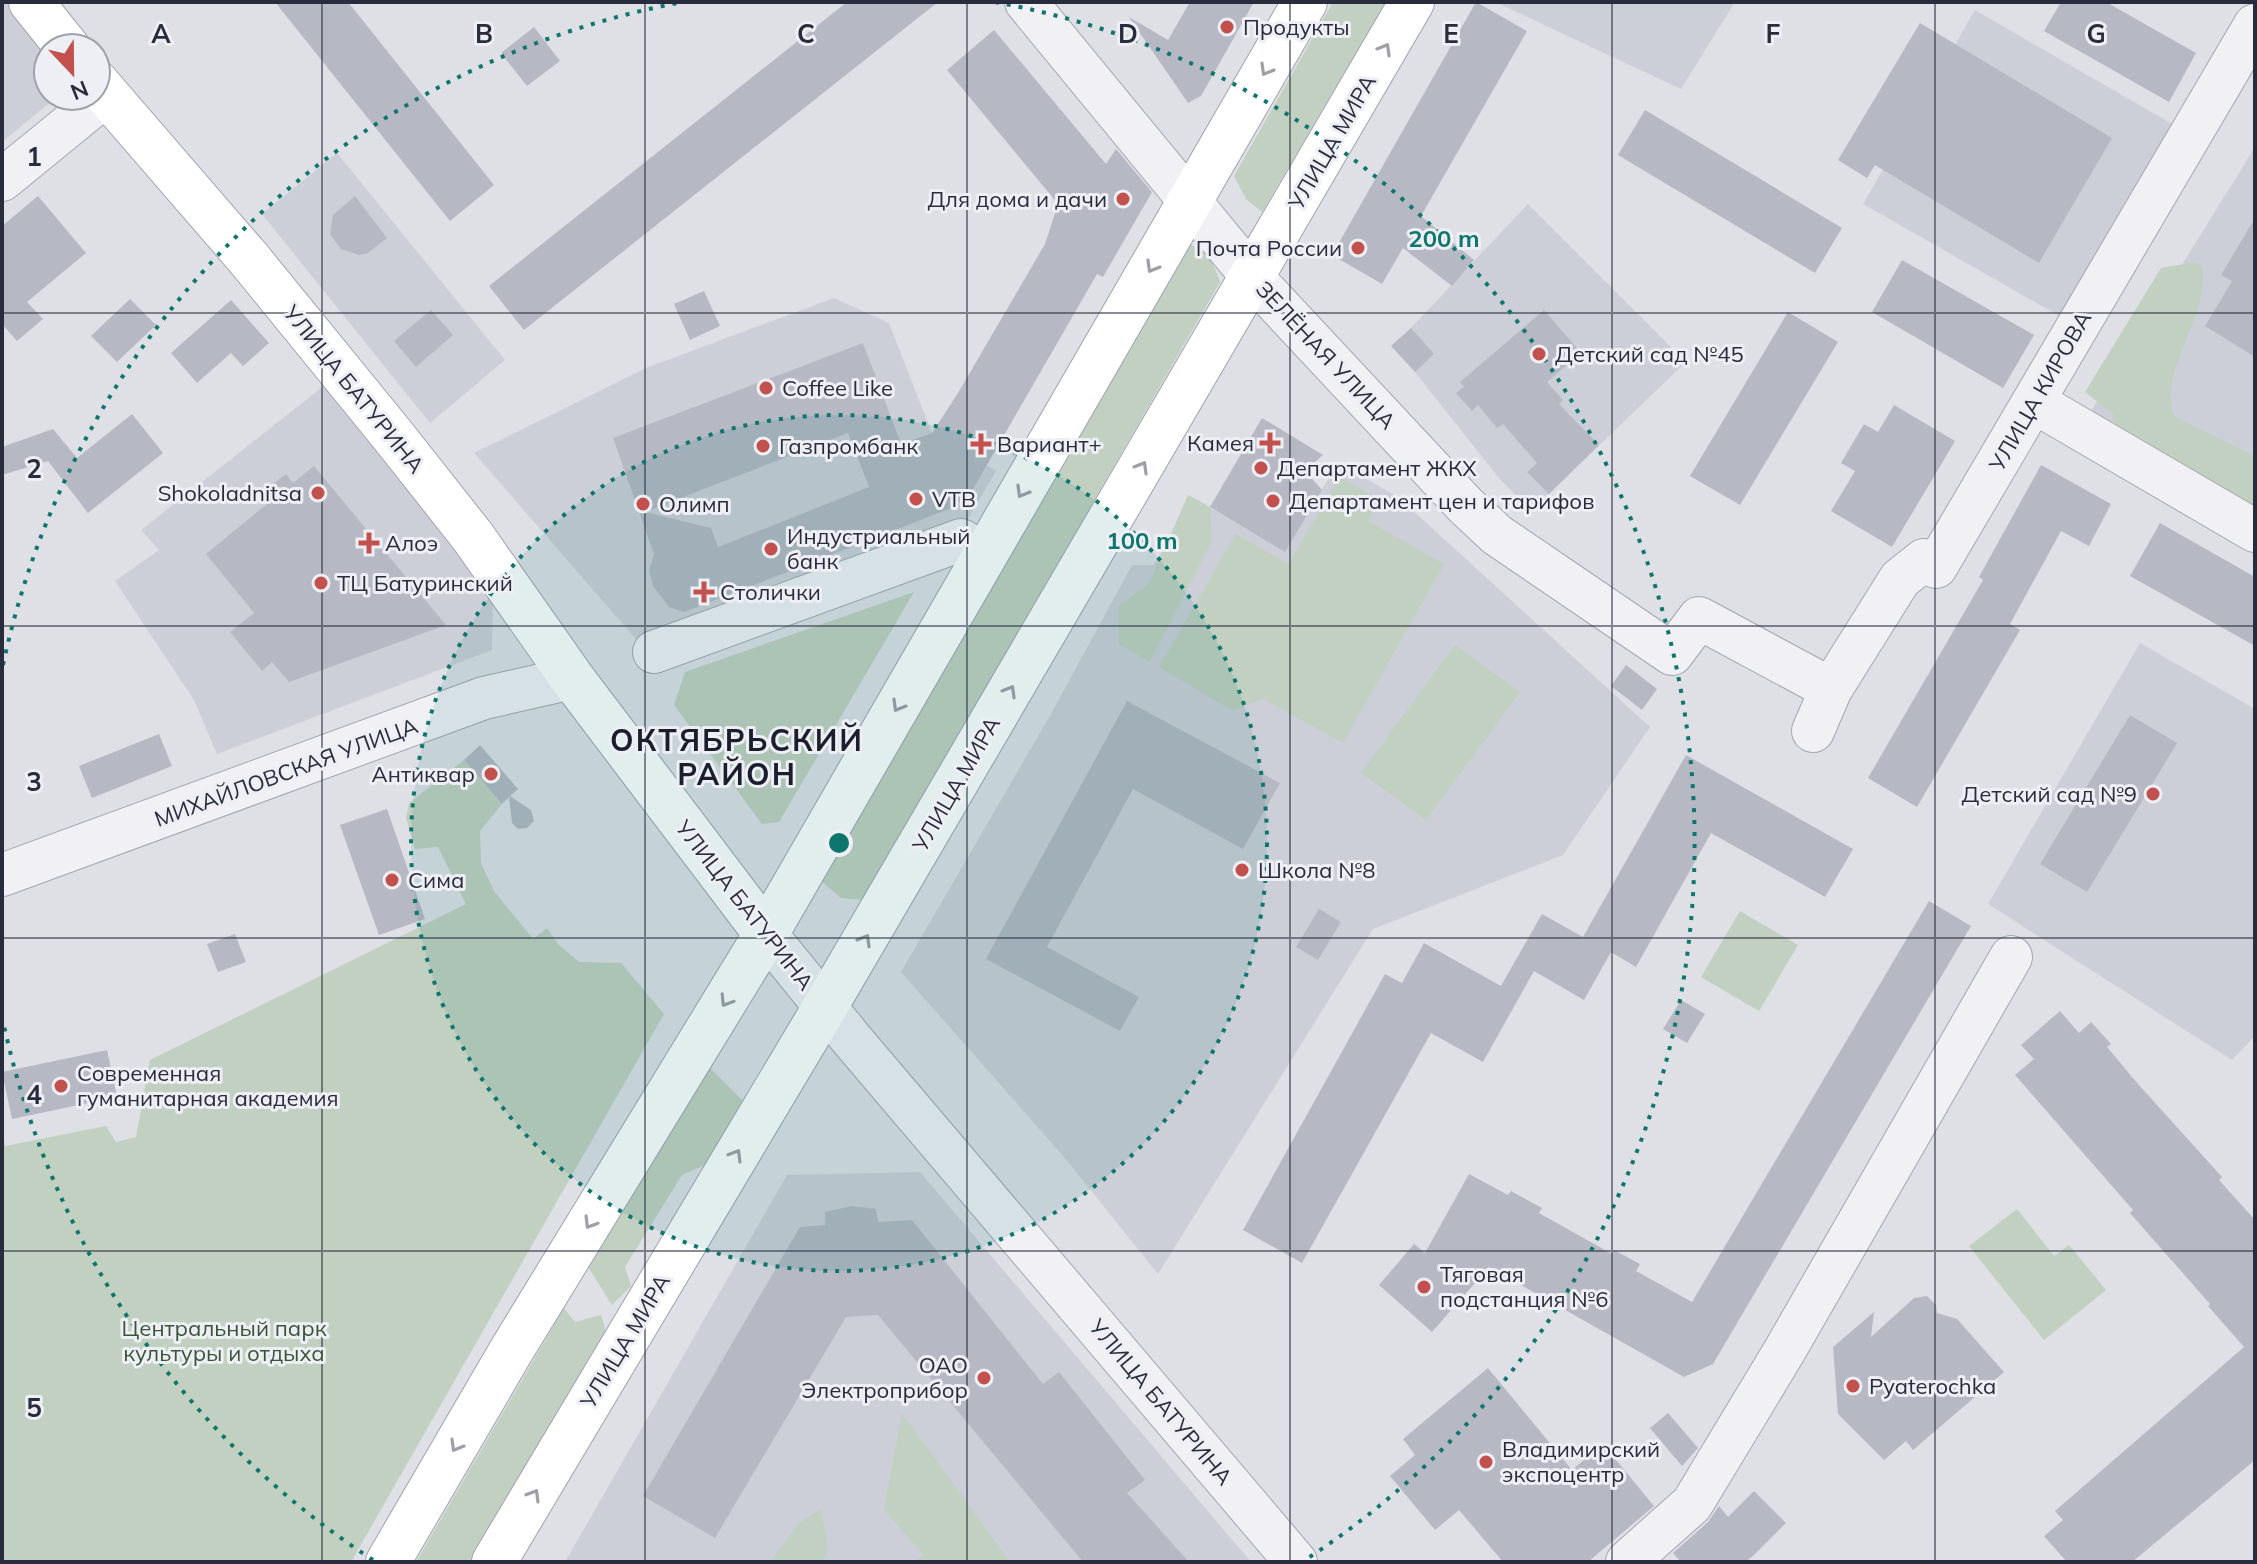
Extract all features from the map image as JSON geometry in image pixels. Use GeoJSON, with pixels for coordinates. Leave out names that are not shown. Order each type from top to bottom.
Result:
{"type":"FeatureCollection","features":[{"type":"Feature","properties":{"kind":"main road"},"geometry":{"type":"LineString","coordinates":[[31,2],[55,32]]}},
{"type":"Feature","properties":{"kind":"main road"},"geometry":{"type":"LineString","coordinates":[[388,1562],[511,1351],[766,934],[1305,2]]}},
{"type":"Feature","properties":{"kind":"main road","name":"УЛИЦА МИРА"},"geometry":{"type":"LineString","coordinates":[[494,1562],[825,1007],[1412,2]]}},
{"type":"Feature","properties":{"kind":"main road","name":"УЛИЦА БАТУРИНА"},"geometry":{"type":"LineString","coordinates":[[112,101],[249,259],[473,537],[572,678],[766,934]]}},
{"type":"Feature","properties":{"kind":"street","name":"ЗЕЛЁНАЯ УЛИЦА"},"geometry":{"type":"LineString","coordinates":[[1026,2],[1253,278],[1466,506],[1497,535],[1672,654],[1699,618],[1831,689]]}},
{"type":"Feature","properties":{"kind":"street","name":"УЛИЦА КИРОВА"},"geometry":{"type":"LineString","coordinates":[[1813,731],[1831,689],[1900,579],[1924,560],[1936,567],[2255,25]]}},
{"type":"Feature","properties":{"kind":"street"},"geometry":{"type":"LineString","coordinates":[[2,180],[75,112]]}},
{"type":"Feature","properties":{"kind":"street"},"geometry":{"type":"LineString","coordinates":[[2034,402],[2255,531]]}},
{"type":"Feature","properties":{"kind":"street"},"geometry":{"type":"LineString","coordinates":[[654,652],[961,540],[986,555]]}},
{"type":"Feature","properties":{"kind":"street","name":"МИХАЙЛОВСКАЯ УЛИЦА"},"geometry":{"type":"LineString","coordinates":[[2,875],[484,698],[572,678]]}},
{"type":"Feature","properties":{"kind":"street","name":"УЛИЦА БАТУРИНА"},"geometry":{"type":"LineString","coordinates":[[766,934],[1296,1562]]}},
{"type":"Feature","properties":{"kind":"street"},"geometry":{"type":"LineString","coordinates":[[1627,1562],[1692,1504],[1785,1350],[2011,957]]}},
{"type":"Feature","properties":{"kind":"shaded area"},"geometry":{"type":"Polygon","coordinates":[[[2,2],[11,2],[35,32],[32,32],[32,112],[39,112],[2,142],[2,2]]]}},
{"type":"Feature","properties":{"kind":"shaded area"},"geometry":{"type":"Polygon","coordinates":[[[1495,2],[1735,2],[1681,89],[1495,2]]]}},
{"type":"Feature","properties":{"kind":"shaded area"},"geometry":{"type":"Polygon","coordinates":[[[1975,10],[2179,128],[2066,320],[1863,204],[1975,10]]]}},
{"type":"Feature","properties":{"kind":"shaded area"},"geometry":{"type":"Polygon","coordinates":[[[2255,147],[2255,506],[2091,411],[2255,147]]]}},
{"type":"Feature","properties":{"kind":"shaded area"},"geometry":{"type":"Polygon","coordinates":[[[337,153],[505,360],[430,423],[262,214],[337,153]]]}},
{"type":"Feature","properties":{"kind":"shaded area","name":"Детский сад №45"},"geometry":{"type":"Polygon","coordinates":[[[1528,204],[1686,362],[1531,511],[1498,477],[1415,372],[1411,328],[1528,204]]]}},
{"type":"Feature","properties":{"kind":"shaded area"},"geometry":{"type":"Polygon","coordinates":[[[834,298],[889,323],[932,433],[996,471],[966,522],[642,646],[474,453],[646,368],[834,298]]]}},
{"type":"Feature","properties":{"kind":"shaded area"},"geometry":{"type":"Polygon","coordinates":[[[325,385],[493,589],[492,650],[217,754],[194,700],[115,581],[159,550],[141,530],[325,385]]]}},
{"type":"Feature","properties":{"kind":"shaded area","name":"Школа №8"},"geometry":{"type":"Polygon","coordinates":[[[1338,463],[1398,497],[1650,727],[1563,855],[1373,929],[1158,1274],[1064,1157],[901,972],[1051,714],[1132,565],[1154,565],[1192,497],[1285,551],[1338,463]]]}},
{"type":"Feature","properties":{"kind":"shaded area","name":"Детский сад №9"},"geometry":{"type":"Polygon","coordinates":[[[2140,643],[2255,709],[2255,1036],[2232,1060],[1988,904],[2140,643]]]}},
{"type":"Feature","properties":{"kind":"shaded area"},"geometry":{"type":"Polygon","coordinates":[[[920,1172],[1251,1562],[565,1562],[787,1175],[920,1172]]]}},
{"type":"Feature","properties":{"kind":"green space"},"geometry":{"type":"Polygon","coordinates":[[[1333,2],[1386,2],[1262,212],[1246,199],[1234,176],[1333,2]]]}},
{"type":"Feature","properties":{"kind":"green space"},"geometry":{"type":"Polygon","coordinates":[[[1188,243],[1210,256],[1220,282],[864,900],[841,898],[820,880],[1188,243]]]}},
{"type":"Feature","properties":{"kind":"green space"},"geometry":{"type":"Polygon","coordinates":[[[2195,262],[2202,266],[2203,285],[2199,305],[2177,364],[2171,401],[2175,417],[2255,456],[2255,522],[2119,446],[2113,414],[2085,392],[2161,268],[2195,262]]]}},
{"type":"Feature","properties":{"kind":"green space"},"geometry":{"type":"Polygon","coordinates":[[[1340,477],[1380,500],[1368,521],[1444,564],[1343,743],[1263,699],[1233,711],[1159,667],[1236,534],[1288,564],[1340,477]]]}},
{"type":"Feature","properties":{"kind":"green space"},"geometry":{"type":"Polygon","coordinates":[[[1188,495],[1210,507],[1212,541],[1150,662],[1119,644],[1118,607],[1150,582],[1188,495]]]}},
{"type":"Feature","properties":{"kind":"green space"},"geometry":{"type":"Polygon","coordinates":[[[914,592],[779,822],[762,824],[674,705],[685,672],[914,592]]]}},
{"type":"Feature","properties":{"kind":"green space"},"geometry":{"type":"Polygon","coordinates":[[[1455,645],[1520,692],[1426,820],[1361,773],[1455,645]]]}},
{"type":"Feature","properties":{"kind":"green space","name":"Центральный парк культуры и отдыха"},"geometry":{"type":"Polygon","coordinates":[[[464,760],[502,804],[480,831],[481,863],[494,891],[533,939],[547,928],[559,945],[579,962],[621,963],[664,1014],[351,1562],[2,1562],[2,1130],[5,1146],[106,1126],[116,1142],[136,1137],[150,1060],[466,904],[438,847],[415,849],[406,818],[409,803],[464,760]]]}},
{"type":"Feature","properties":{"kind":"green space"},"geometry":{"type":"Polygon","coordinates":[[[1740,911],[1798,945],[1759,1011],[1701,977],[1740,911]]]}},
{"type":"Feature","properties":{"kind":"green space"},"geometry":{"type":"Polygon","coordinates":[[[707,1065],[743,1101],[705,1165],[682,1175],[625,1267],[631,1286],[612,1305],[588,1267],[707,1065]]]}},
{"type":"Feature","properties":{"kind":"green space"},"geometry":{"type":"Polygon","coordinates":[[[2017,1209],[2054,1256],[2069,1245],[2106,1290],[2044,1340],[1969,1246],[2017,1209]]]}},
{"type":"Feature","properties":{"kind":"green space"},"geometry":{"type":"Polygon","coordinates":[[[564,1308],[575,1322],[601,1315],[606,1332],[471,1562],[416,1562],[564,1308]]]}},
{"type":"Feature","properties":{"kind":"green space"},"geometry":{"type":"Polygon","coordinates":[[[902,1413],[1010,1562],[914,1562],[924,1555],[884,1510],[902,1413]]]}},
{"type":"Feature","properties":{"kind":"green space"},"geometry":{"type":"Polygon","coordinates":[[[821,1509],[828,1548],[823,1562],[770,1562],[799,1523],[821,1509]]]}},
{"type":"Feature","properties":{"kind":"building"},"geometry":{"type":"Polygon","coordinates":[[[275,2],[348,2],[494,185],[450,221],[275,2]]]}},
{"type":"Feature","properties":{"kind":"building"},"geometry":{"type":"Polygon","coordinates":[[[847,2],[938,2],[524,330],[489,286],[847,2]]]}},
{"type":"Feature","properties":{"kind":"building"},"geometry":{"type":"Polygon","coordinates":[[[1190,2],[1254,2],[1201,96],[1188,103],[1129,17],[1168,40],[1190,2]]]}},
{"type":"Feature","properties":{"kind":"building"},"geometry":{"type":"Polygon","coordinates":[[[1476,2],[1527,31],[1421,216],[1474,260],[1452,286],[1403,248],[1382,284],[1332,255],[1476,2]]]}},
{"type":"Feature","properties":{"kind":"building"},"geometry":{"type":"Polygon","coordinates":[[[2061,2],[2106,2],[2196,53],[2169,102],[2044,31],[2061,2]]]}},
{"type":"Feature","properties":{"kind":"building"},"geometry":{"type":"Polygon","coordinates":[[[1920,23],[2112,138],[2039,263],[1875,165],[1867,178],[1838,160],[1920,23]]]}},
{"type":"Feature","properties":{"kind":"building"},"geometry":{"type":"Polygon","coordinates":[[[534,27],[560,61],[527,86],[501,53],[534,27]]]}},
{"type":"Feature","properties":{"kind":"building"},"geometry":{"type":"Polygon","coordinates":[[[994,30],[1106,164],[1116,149],[1152,192],[1103,277],[1097,274],[973,489],[954,507],[684,612],[669,607],[653,586],[649,571],[654,554],[613,438],[863,343],[901,444],[932,433],[1045,244],[1058,204],[947,70],[994,30]],[[848,433],[645,512],[711,528],[718,547],[869,487],[848,433]]]}},
{"type":"Feature","properties":{"kind":"building"},"geometry":{"type":"Polygon","coordinates":[[[1645,110],[1842,228],[1815,273],[1618,155],[1645,110]]]}},
{"type":"Feature","properties":{"kind":"building"},"geometry":{"type":"Polygon","coordinates":[[[38,196],[86,253],[27,302],[43,319],[17,341],[2,324],[2,226],[38,196]]]}},
{"type":"Feature","properties":{"kind":"building"},"geometry":{"type":"Polygon","coordinates":[[[355,196],[387,238],[368,253],[359,255],[341,249],[330,234],[333,215],[355,196]]]}},
{"type":"Feature","properties":{"kind":"building"},"geometry":{"type":"Polygon","coordinates":[[[2255,218],[2255,357],[2205,326],[2232,281],[2221,275],[2255,218]]]}},
{"type":"Feature","properties":{"kind":"building"},"geometry":{"type":"Polygon","coordinates":[[[1902,260],[2034,335],[2003,388],[1872,312],[1902,260]]]}},
{"type":"Feature","properties":{"kind":"building"},"geometry":{"type":"Polygon","coordinates":[[[704,291],[720,326],[690,340],[674,304],[704,291]]]}},
{"type":"Feature","properties":{"kind":"building"},"geometry":{"type":"Polygon","coordinates":[[[130,299],[156,325],[117,362],[91,336],[130,299]]]}},
{"type":"Feature","properties":{"kind":"building"},"geometry":{"type":"Polygon","coordinates":[[[231,300],[269,343],[243,366],[231,353],[197,383],[171,353],[231,300]]]}},
{"type":"Feature","properties":{"kind":"building"},"geometry":{"type":"Polygon","coordinates":[[[431,310],[453,335],[416,367],[394,341],[431,310]]]}},
{"type":"Feature","properties":{"kind":"building"},"geometry":{"type":"Polygon","coordinates":[[[1544,310],[1581,353],[1547,382],[1563,400],[1559,404],[1599,445],[1549,494],[1527,472],[1537,463],[1503,424],[1497,428],[1478,405],[1472,411],[1456,393],[1464,387],[1460,382],[1544,310]]]}},
{"type":"Feature","properties":{"kind":"building"},"geometry":{"type":"Polygon","coordinates":[[[1788,312],[1838,342],[1740,505],[1690,476],[1788,312]]]}},
{"type":"Feature","properties":{"kind":"building"},"geometry":{"type":"Polygon","coordinates":[[[1411,328],[1434,354],[1415,372],[1391,346],[1411,328]]]}},
{"type":"Feature","properties":{"kind":"building"},"geometry":{"type":"Polygon","coordinates":[[[1894,405],[1955,441],[1892,547],[1831,511],[1855,471],[1841,463],[1864,424],[1878,432],[1894,405]]]}},
{"type":"Feature","properties":{"kind":"building"},"geometry":{"type":"Polygon","coordinates":[[[132,414],[163,453],[88,513],[48,461],[2,475],[2,447],[53,429],[77,458],[132,414]]]}},
{"type":"Feature","properties":{"kind":"building"},"geometry":{"type":"Polygon","coordinates":[[[1262,418],[1323,455],[1305,471],[1322,490],[1285,552],[1210,507],[1262,418]]]}},
{"type":"Feature","properties":{"kind":"building"},"geometry":{"type":"Polygon","coordinates":[[[2041,465],[2111,504],[2089,546],[2061,531],[2010,624],[2020,630],[1917,807],[1868,778],[1983,580],[1979,577],[2041,465]]]}},
{"type":"Feature","properties":{"kind":"building","name":"ТЦ Батуринский"},"geometry":{"type":"Polygon","coordinates":[[[314,466],[446,625],[289,682],[272,662],[262,671],[230,632],[254,613],[206,554],[273,499],[265,490],[286,474],[293,483],[314,466]]]}},
{"type":"Feature","properties":{"kind":"building"},"geometry":{"type":"Polygon","coordinates":[[[2160,523],[2255,577],[2255,646],[2130,576],[2160,523]]]}},
{"type":"Feature","properties":{"kind":"building"},"geometry":{"type":"Polygon","coordinates":[[[1626,665],[1657,689],[1642,710],[1611,686],[1626,665]]]}},
{"type":"Feature","properties":{"kind":"building"},"geometry":{"type":"Polygon","coordinates":[[[1127,701],[1280,783],[1243,849],[1133,789],[1047,947],[1139,997],[1120,1031],[986,959],[1127,701]]]}},
{"type":"Feature","properties":{"kind":"building"},"geometry":{"type":"Polygon","coordinates":[[[2130,715],[2177,743],[2087,892],[2040,864],[2130,715]]]}},
{"type":"Feature","properties":{"kind":"building"},"geometry":{"type":"Polygon","coordinates":[[[159,734],[172,766],[92,798],[79,766],[159,734]]]}},
{"type":"Feature","properties":{"kind":"building","name":"Антиквар"},"geometry":{"type":"Polygon","coordinates":[[[480,745],[518,789],[510,796],[531,810],[534,821],[527,828],[518,829],[512,823],[509,797],[502,804],[464,760],[480,745]]]}},
{"type":"Feature","properties":{"kind":"building"},"geometry":{"type":"Polygon","coordinates":[[[1686,755],[1853,849],[1825,897],[1711,833],[1636,967],[1611,952],[1584,1000],[1534,971],[1483,1062],[1431,1033],[1302,1263],[1243,1230],[1385,974],[1402,983],[1424,943],[1501,986],[1542,914],[1583,937],[1686,755]]]}},
{"type":"Feature","properties":{"kind":"building"},"geometry":{"type":"Polygon","coordinates":[[[387,809],[425,919],[379,935],[340,825],[387,809]]]}},
{"type":"Feature","properties":{"kind":"building"},"geometry":{"type":"Polygon","coordinates":[[[1929,901],[1971,926],[1713,1364],[1684,1377],[1489,1267],[1432,1332],[1379,1285],[1414,1244],[1425,1253],[1469,1174],[1508,1195],[1511,1191],[1542,1208],[1539,1213],[1612,1254],[1614,1250],[1640,1264],[1636,1271],[1692,1302],[1929,901]]]}},
{"type":"Feature","properties":{"kind":"building"},"geometry":{"type":"Polygon","coordinates":[[[1319,909],[1341,922],[1318,960],[1296,947],[1319,909]]]}},
{"type":"Feature","properties":{"kind":"building"},"geometry":{"type":"Polygon","coordinates":[[[235,934],[246,962],[218,972],[207,944],[235,934]]]}},
{"type":"Feature","properties":{"kind":"building"},"geometry":{"type":"Polygon","coordinates":[[[1681,1000],[1705,1014],[1687,1043],[1663,1029],[1681,1000]]]}},
{"type":"Feature","properties":{"kind":"building"},"geometry":{"type":"Polygon","coordinates":[[[2060,1011],[2079,1033],[2091,1022],[2111,1044],[2107,1047],[2222,1177],[2219,1180],[2255,1220],[2255,1460],[2132,1562],[2067,1562],[2044,1536],[2063,1520],[2055,1511],[2244,1347],[2130,1213],[2133,1210],[2015,1075],[2034,1059],[2021,1045],[2060,1011]]]}},
{"type":"Feature","properties":{"kind":"building"},"geometry":{"type":"Polygon","coordinates":[[[107,1050],[117,1097],[12,1119],[2,1072],[107,1050]]]}},
{"type":"Feature","properties":{"kind":"building","name":"ОАО Электроприбор"},"geometry":{"type":"Polygon","coordinates":[[[851,1206],[876,1209],[878,1222],[912,1220],[1043,1384],[1059,1372],[1145,1480],[1127,1493],[1189,1562],[1083,1562],[878,1315],[846,1317],[715,1538],[643,1496],[800,1227],[825,1225],[825,1212],[851,1206]]]}},
{"type":"Feature","properties":{"kind":"building"},"geometry":{"type":"Polygon","coordinates":[[[1927,1296],[1936,1305],[1937,1313],[1957,1319],[2004,1372],[1913,1450],[1906,1441],[1884,1460],[1838,1414],[1833,1347],[1874,1312],[1871,1337],[1914,1298],[1927,1296]]]}},
{"type":"Feature","properties":{"kind":"building","name":"Владимирский экспоцентр"},"geometry":{"type":"Polygon","coordinates":[[[1488,1368],[1572,1470],[1603,1444],[1654,1506],[1588,1562],[1503,1562],[1459,1510],[1435,1530],[1390,1476],[1415,1455],[1403,1439],[1488,1368]]]}},
{"type":"Feature","properties":{"kind":"building"},"geometry":{"type":"Polygon","coordinates":[[[1668,1413],[1698,1448],[1682,1466],[1650,1428],[1668,1413]]]}},
{"type":"Feature","properties":{"kind":"building"},"geometry":{"type":"Polygon","coordinates":[[[1754,1491],[1786,1523],[1745,1562],[1681,1562],[1673,1553],[1708,1522],[1719,1506],[1728,1517],[1754,1491]]]}},
{"type":"Feature","properties":{"kind":"place","name":"Продукты"},"geometry":{"type":"Point","coordinates":[1227,27]}},
{"type":"Feature","properties":{"kind":"place","name":"Для дома и дачи"},"geometry":{"type":"Point","coordinates":[1123,199]}},
{"type":"Feature","properties":{"kind":"place","name":"Почта России"},"geometry":{"type":"Point","coordinates":[1358,248]}},
{"type":"Feature","properties":{"kind":"place","name":"Детский сад №45"},"geometry":{"type":"Point","coordinates":[1539,354]}},
{"type":"Feature","properties":{"kind":"place","name":"Coffee Like"},"geometry":{"type":"Point","coordinates":[766,388]}},
{"type":"Feature","properties":{"kind":"place","name":"Камея"},"geometry":{"type":"Point","coordinates":[1270,443]}},
{"type":"Feature","properties":{"kind":"place","name":"Вариант+"},"geometry":{"type":"Point","coordinates":[981,444]}},
{"type":"Feature","properties":{"kind":"place","name":"Газпромбанк"},"geometry":{"type":"Point","coordinates":[763,446]}},
{"type":"Feature","properties":{"kind":"place","name":"Департамент ЖКХ"},"geometry":{"type":"Point","coordinates":[1261,468]}},
{"type":"Feature","properties":{"kind":"place","name":"Shokoladnitsa"},"geometry":{"type":"Point","coordinates":[318,493]}},
{"type":"Feature","properties":{"kind":"place","name":"VTB"},"geometry":{"type":"Point","coordinates":[916,499]}},
{"type":"Feature","properties":{"kind":"place","name":"Департамент цен и тарифов"},"geometry":{"type":"Point","coordinates":[1273,501]}},
{"type":"Feature","properties":{"kind":"place","name":"Олимп"},"geometry":{"type":"Point","coordinates":[643,504]}},
{"type":"Feature","properties":{"kind":"place","name":"Алоэ"},"geometry":{"type":"Point","coordinates":[369,543]}},
{"type":"Feature","properties":{"kind":"place","name":"Индустриальный банк"},"geometry":{"type":"Point","coordinates":[771,549]}},
{"type":"Feature","properties":{"kind":"place","name":"ТЦ Батуринский"},"geometry":{"type":"Point","coordinates":[321,583]}},
{"type":"Feature","properties":{"kind":"place","name":"Столички"},"geometry":{"type":"Point","coordinates":[704,592]}},
{"type":"Feature","properties":{"kind":"place","name":"Антиквар"},"geometry":{"type":"Point","coordinates":[491,774]}},
{"type":"Feature","properties":{"kind":"place","name":"Детский сад №9"},"geometry":{"type":"Point","coordinates":[2153,794]}},
{"type":"Feature","properties":{"kind":"place","name":"Школа №8"},"geometry":{"type":"Point","coordinates":[1242,870]}},
{"type":"Feature","properties":{"kind":"place","name":"Сима"},"geometry":{"type":"Point","coordinates":[392,880]}},
{"type":"Feature","properties":{"kind":"place","name":"Современная гуманитарная академия"},"geometry":{"type":"Point","coordinates":[61,1086]}},
{"type":"Feature","properties":{"kind":"place","name":"Тяговая подстанция №6"},"geometry":{"type":"Point","coordinates":[1424,1287]}},
{"type":"Feature","properties":{"kind":"place","name":"ОАО Электроприбор"},"geometry":{"type":"Point","coordinates":[984,1378]}},
{"type":"Feature","properties":{"kind":"place","name":"Pyaterochka"},"geometry":{"type":"Point","coordinates":[1853,1386]}},
{"type":"Feature","properties":{"kind":"place","name":"Владимирский экспоцентр"},"geometry":{"type":"Point","coordinates":[1486,1462]}},
{"type":"Feature","properties":{"kind":"district","name":"ОКТЯБРЬСКИЙ РАЙОН"},"geometry":{"type":"Point","coordinates":[737,757]}}]}
